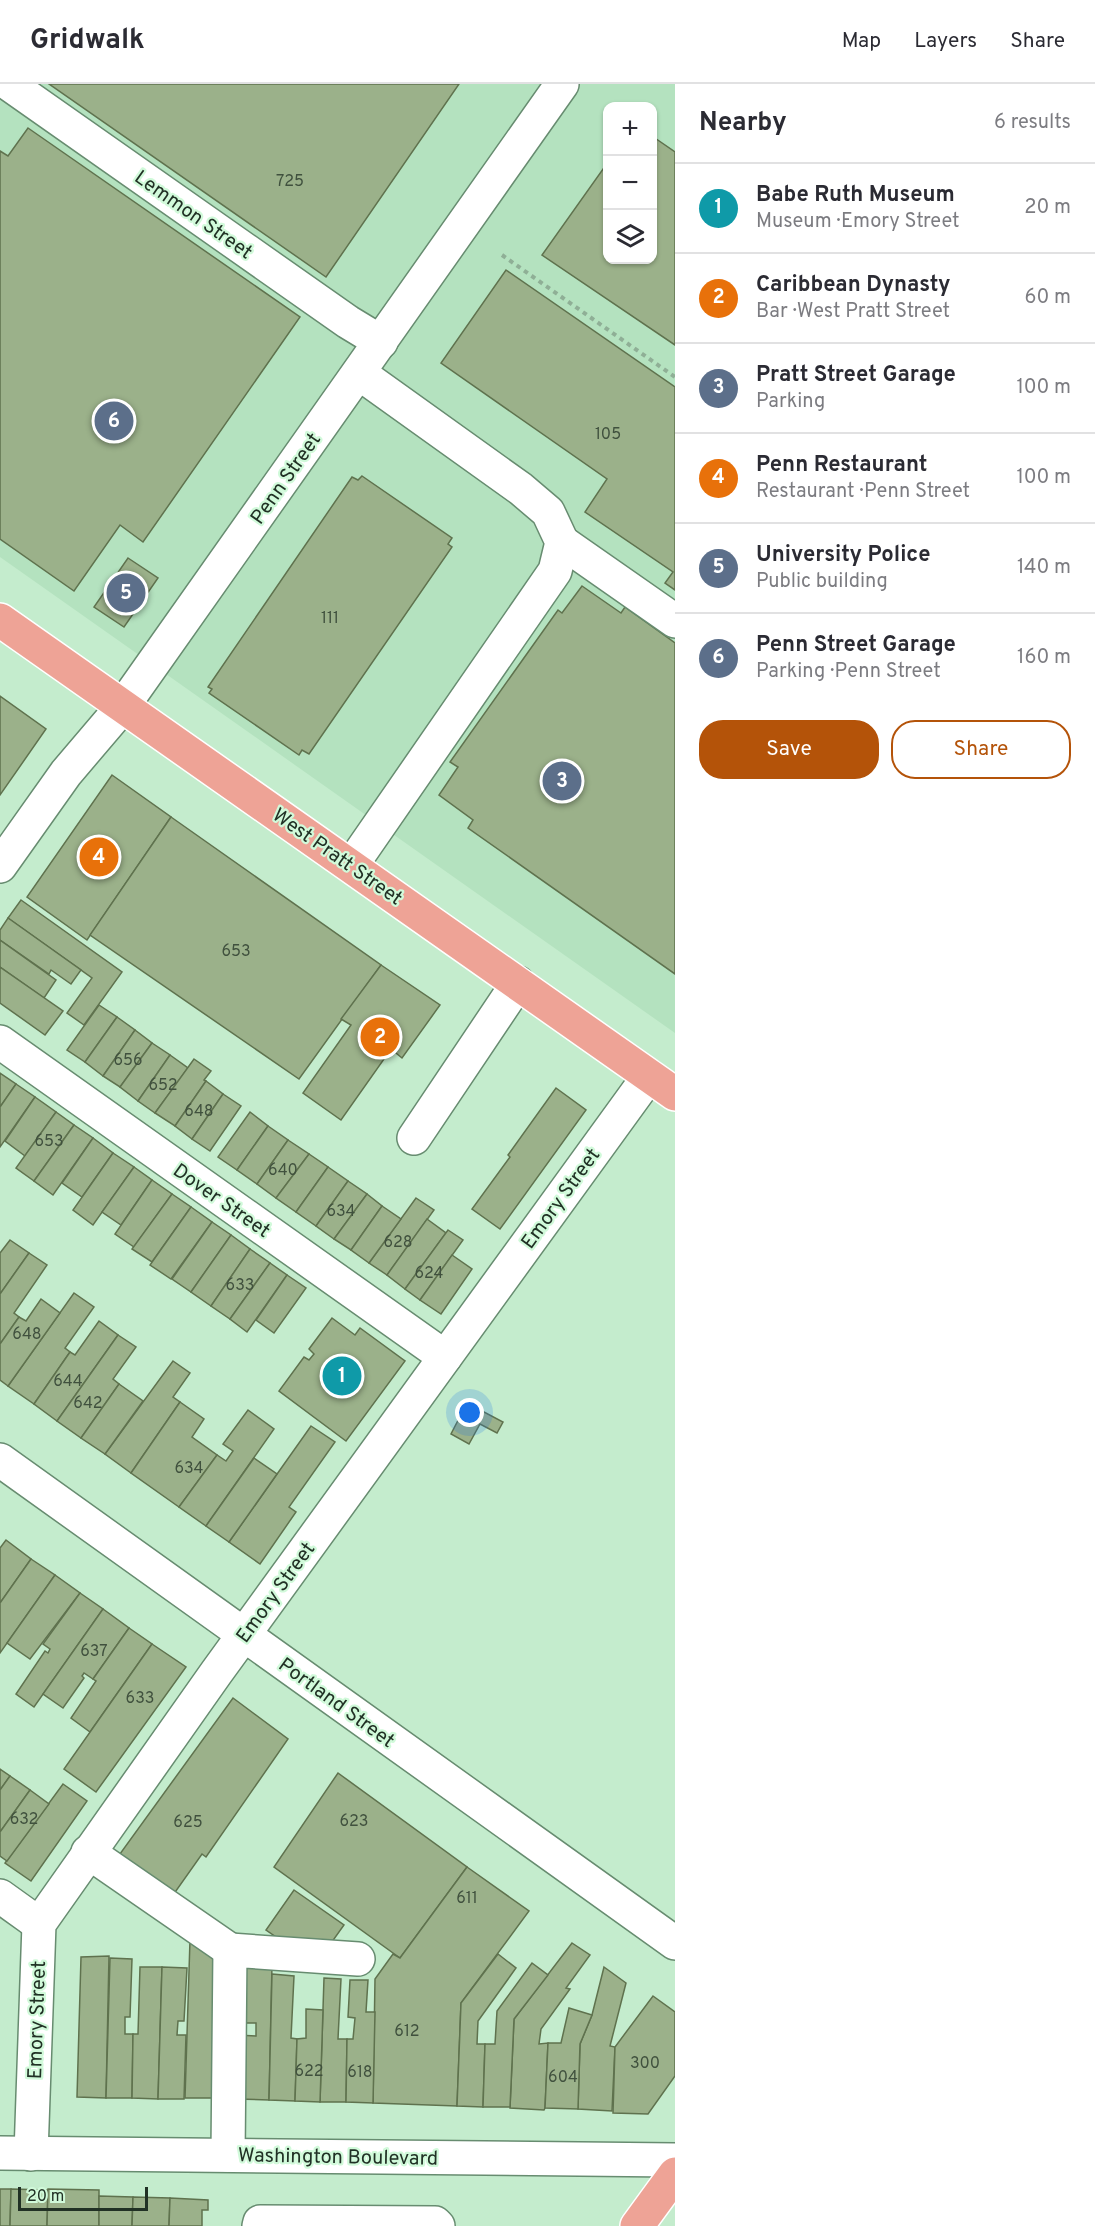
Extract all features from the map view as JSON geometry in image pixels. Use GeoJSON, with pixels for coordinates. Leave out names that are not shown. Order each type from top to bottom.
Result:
{"type":"FeatureCollection","features":[{"type":"Feature","properties":{"kind":"main road","name":"West Pratt Street"},"geometry":{"type":"LineString","coordinates":[[0,620],[662,1085]]}},
{"type":"Feature","properties":{"kind":"main road"},"geometry":{"type":"LineString","coordinates":[[637,2226],[675,2174]]}},
{"type":"Feature","properties":{"kind":"street","name":"Lemmon Street"},"geometry":{"type":"LineString","coordinates":[[9,84],[381,342]]}},
{"type":"Feature","properties":{"kind":"street","name":"Penn Street"},"geometry":{"type":"LineString","coordinates":[[0,866],[66,773],[123,706],[562,84]]}},
{"type":"Feature","properties":{"kind":"street"},"geometry":{"type":"LineString","coordinates":[[359,373],[521,489],[548,512],[562,542],[675,621]]}},
{"type":"Feature","properties":{"kind":"street"},"geometry":{"type":"LineString","coordinates":[[351,866],[555,571],[562,542]]}},
{"type":"Feature","properties":{"kind":"street"},"geometry":{"type":"LineString","coordinates":[[414,1138],[518,983]]}},
{"type":"Feature","properties":{"kind":"street","name":"Dover Street"},"geometry":{"type":"LineString","coordinates":[[0,1042],[445,1357]]}},
{"type":"Feature","properties":{"kind":"street","name":"Emory Street"},"geometry":{"type":"LineString","coordinates":[[15,2153],[39,1924],[88,1852],[445,1357],[662,1085]]}},
{"type":"Feature","properties":{"kind":"street","name":"Portland Street"},"geometry":{"type":"LineString","coordinates":[[0,1460],[675,1943]]}},
{"type":"Feature","properties":{"kind":"street"},"geometry":{"type":"LineString","coordinates":[[88,1852],[230,1950],[358,1959]]}},
{"type":"Feature","properties":{"kind":"street"},"geometry":{"type":"LineString","coordinates":[[0,1896],[39,1924]]}},
{"type":"Feature","properties":{"kind":"street"},"geometry":{"type":"LineString","coordinates":[[228,2155],[230,1950]]}},
{"type":"Feature","properties":{"kind":"street","name":"Washington Boulevard"},"geometry":{"type":"LineString","coordinates":[[15,2153],[675,2160]]}},
{"type":"Feature","properties":{"kind":"street"},"geometry":{"type":"LineString","coordinates":[[259,2226],[260,2222],[435,2223],[438,2226]]}},
{"type":"Feature","properties":{"kind":"path"},"geometry":{"type":"LineString","coordinates":[[502,255],[675,376]]}},
{"type":"Feature","properties":{"kind":"shaded area"},"geometry":{"type":"Polygon","coordinates":[[[0,84],[675,84],[675,1033],[0,557],[0,84]]]}},
{"type":"Feature","properties":{"kind":"building"},"geometry":{"type":"Polygon","coordinates":[[[49,84],[459,84],[326,277],[49,84]]]}},
{"type":"Feature","properties":{"kind":"building"},"geometry":{"type":"Polygon","coordinates":[[[28,128],[300,317],[143,542],[120,525],[74,591],[0,539],[0,151],[8,156],[28,128]]]}},
{"type":"Feature","properties":{"kind":"building"},"geometry":{"type":"Polygon","coordinates":[[[657,139],[675,152],[675,345],[542,255],[603,169],[603,264],[657,264],[657,139]]]}},
{"type":"Feature","properties":{"kind":"building"},"geometry":{"type":"Polygon","coordinates":[[[506,270],[675,387],[675,590],[665,583],[673,572],[585,512],[607,479],[441,363],[506,270]]]}},
{"type":"Feature","properties":{"kind":"building"},"geometry":{"type":"Polygon","coordinates":[[[362,476],[452,538],[448,544],[452,547],[309,754],[302,750],[299,755],[209,693],[212,689],[208,687],[352,477],[358,480],[362,476]]]}},
{"type":"Feature","properties":{"kind":"building"},"geometry":{"type":"Polygon","coordinates":[[[128,558],[158,578],[124,627],[94,607],[128,558]]]}},
{"type":"Feature","properties":{"kind":"building"},"geometry":{"type":"Polygon","coordinates":[[[582,586],[621,613],[625,607],[675,643],[675,974],[468,828],[473,820],[439,795],[458,767],[450,762],[558,610],[562,613],[582,586]]]}},
{"type":"Feature","properties":{"kind":"building"},"geometry":{"type":"Polygon","coordinates":[[[0,696],[46,729],[0,795],[0,696]]]}},
{"type":"Feature","properties":{"kind":"building"},"geometry":{"type":"Polygon","coordinates":[[[112,775],[171,817],[87,940],[27,897],[112,775]]]}},
{"type":"Feature","properties":{"kind":"building"},"geometry":{"type":"Polygon","coordinates":[[[171,817],[381,965],[299,1079],[90,935],[171,817]]]}},
{"type":"Feature","properties":{"kind":"building"},"geometry":{"type":"Polygon","coordinates":[[[21,900],[122,972],[84,1025],[67,1013],[92,978],[8,918],[21,900]]]}},
{"type":"Feature","properties":{"kind":"building"},"geometry":{"type":"Polygon","coordinates":[[[8,918],[81,970],[71,984],[51,970],[49,974],[0,940],[0,930],[8,918]]]}},
{"type":"Feature","properties":{"kind":"building"},"geometry":{"type":"Polygon","coordinates":[[[0,940],[56,980],[44,998],[0,967],[0,940]]]}},
{"type":"Feature","properties":{"kind":"building"},"geometry":{"type":"Polygon","coordinates":[[[381,965],[440,1005],[402,1058],[391,1049],[341,1120],[303,1093],[351,1025],[341,1019],[381,965]]]}},
{"type":"Feature","properties":{"kind":"building"},"geometry":{"type":"Polygon","coordinates":[[[0,967],[63,1011],[45,1035],[0,1003],[0,967]]]}},
{"type":"Feature","properties":{"kind":"building"},"geometry":{"type":"Polygon","coordinates":[[[99,1005],[117,1017],[85,1062],[67,1050],[99,1005]]]}},
{"type":"Feature","properties":{"kind":"building"},"geometry":{"type":"Polygon","coordinates":[[[117,1017],[135,1030],[103,1076],[85,1062],[117,1017]]]}},
{"type":"Feature","properties":{"kind":"building"},"geometry":{"type":"Polygon","coordinates":[[[135,1030],[152,1043],[120,1087],[103,1076],[135,1030]]]}},
{"type":"Feature","properties":{"kind":"building"},"geometry":{"type":"Polygon","coordinates":[[[152,1043],[170,1055],[138,1101],[120,1087],[152,1043]]]}},
{"type":"Feature","properties":{"kind":"building"},"geometry":{"type":"Polygon","coordinates":[[[170,1055],[188,1068],[155,1113],[138,1101],[170,1055]]]}},
{"type":"Feature","properties":{"kind":"building"},"geometry":{"type":"Polygon","coordinates":[[[194,1059],[211,1071],[175,1126],[155,1113],[194,1059]]]}},
{"type":"Feature","properties":{"kind":"building"},"geometry":{"type":"Polygon","coordinates":[[[0,1073],[16,1084],[0,1107],[0,1073]]]}},
{"type":"Feature","properties":{"kind":"building"},"geometry":{"type":"Polygon","coordinates":[[[206,1081],[223,1094],[192,1139],[175,1126],[206,1081]]]}},
{"type":"Feature","properties":{"kind":"building"},"geometry":{"type":"Polygon","coordinates":[[[16,1084],[35,1097],[0,1147],[0,1107],[16,1084]]]}},
{"type":"Feature","properties":{"kind":"building"},"geometry":{"type":"Polygon","coordinates":[[[556,1088],[586,1110],[500,1229],[472,1209],[556,1088]]]}},
{"type":"Feature","properties":{"kind":"building"},"geometry":{"type":"Polygon","coordinates":[[[223,1094],[241,1106],[210,1151],[192,1139],[223,1094]]]}},
{"type":"Feature","properties":{"kind":"building"},"geometry":{"type":"Polygon","coordinates":[[[35,1097],[56,1112],[25,1156],[5,1141],[35,1097]]]}},
{"type":"Feature","properties":{"kind":"building"},"geometry":{"type":"Polygon","coordinates":[[[56,1112],[74,1125],[34,1181],[16,1168],[56,1112]]]}},
{"type":"Feature","properties":{"kind":"building"},"geometry":{"type":"Polygon","coordinates":[[[250,1112],[268,1126],[237,1170],[218,1157],[250,1112]]]}},
{"type":"Feature","properties":{"kind":"building"},"geometry":{"type":"Polygon","coordinates":[[[74,1125],[93,1138],[53,1195],[34,1181],[74,1125]]]}},
{"type":"Feature","properties":{"kind":"building"},"geometry":{"type":"Polygon","coordinates":[[[268,1126],[288,1140],[257,1184],[237,1170],[268,1126]]]}},
{"type":"Feature","properties":{"kind":"building"},"geometry":{"type":"Polygon","coordinates":[[[93,1138],[113,1153],[82,1197],[62,1183],[93,1138]]]}},
{"type":"Feature","properties":{"kind":"building"},"geometry":{"type":"Polygon","coordinates":[[[288,1140],[309,1154],[276,1198],[257,1184],[288,1140]]]}},
{"type":"Feature","properties":{"kind":"building"},"geometry":{"type":"Polygon","coordinates":[[[113,1153],[134,1167],[93,1225],[73,1210],[113,1153]]]}},
{"type":"Feature","properties":{"kind":"building"},"geometry":{"type":"Polygon","coordinates":[[[309,1154],[328,1167],[296,1212],[276,1198],[309,1154]]]}},
{"type":"Feature","properties":{"kind":"building"},"geometry":{"type":"Polygon","coordinates":[[[134,1167],[152,1180],[121,1225],[102,1212],[134,1167]]]}},
{"type":"Feature","properties":{"kind":"building"},"geometry":{"type":"Polygon","coordinates":[[[328,1167],[348,1181],[316,1226],[296,1212],[328,1167]]]}},
{"type":"Feature","properties":{"kind":"building"},"geometry":{"type":"Polygon","coordinates":[[[152,1180],[172,1194],[134,1247],[115,1234],[152,1180]]]}},
{"type":"Feature","properties":{"kind":"building"},"geometry":{"type":"Polygon","coordinates":[[[348,1181],[367,1194],[334,1239],[316,1226],[348,1181]]]}},
{"type":"Feature","properties":{"kind":"building"},"geometry":{"type":"Polygon","coordinates":[[[172,1194],[191,1207],[152,1262],[132,1249],[172,1194]]]}},
{"type":"Feature","properties":{"kind":"building"},"geometry":{"type":"Polygon","coordinates":[[[367,1194],[382,1206],[351,1250],[334,1239],[367,1194]]]}},
{"type":"Feature","properties":{"kind":"building"},"geometry":{"type":"Polygon","coordinates":[[[416,1198],[434,1210],[387,1275],[369,1263],[416,1198]]]}},
{"type":"Feature","properties":{"kind":"building"},"geometry":{"type":"Polygon","coordinates":[[[382,1206],[401,1219],[369,1263],[351,1250],[382,1206]]]}},
{"type":"Feature","properties":{"kind":"building"},"geometry":{"type":"Polygon","coordinates":[[[191,1207],[212,1222],[171,1279],[150,1265],[191,1207]]]}},
{"type":"Feature","properties":{"kind":"building"},"geometry":{"type":"Polygon","coordinates":[[[427,1219],[446,1233],[405,1289],[387,1275],[427,1219]]]}},
{"type":"Feature","properties":{"kind":"building"},"geometry":{"type":"Polygon","coordinates":[[[212,1222],[231,1235],[191,1292],[172,1279],[212,1222]]]}},
{"type":"Feature","properties":{"kind":"building"},"geometry":{"type":"Polygon","coordinates":[[[448,1230],[463,1240],[420,1300],[405,1289],[448,1230]]]}},
{"type":"Feature","properties":{"kind":"building"},"geometry":{"type":"Polygon","coordinates":[[[231,1235],[250,1249],[211,1306],[191,1292],[231,1235]]]}},
{"type":"Feature","properties":{"kind":"building"},"geometry":{"type":"Polygon","coordinates":[[[10,1240],[29,1253],[0,1294],[0,1253],[10,1240]]]}},
{"type":"Feature","properties":{"kind":"building"},"geometry":{"type":"Polygon","coordinates":[[[250,1249],[270,1263],[230,1319],[211,1306],[250,1249]]]}},
{"type":"Feature","properties":{"kind":"building"},"geometry":{"type":"Polygon","coordinates":[[[29,1253],[47,1265],[14,1313],[19,1317],[0,1344],[0,1294],[29,1253]]]}},
{"type":"Feature","properties":{"kind":"building"},"geometry":{"type":"Polygon","coordinates":[[[452,1255],[472,1269],[441,1314],[420,1300],[452,1255]]]}},
{"type":"Feature","properties":{"kind":"building"},"geometry":{"type":"Polygon","coordinates":[[[270,1263],[287,1275],[247,1332],[230,1319],[270,1263]]]}},
{"type":"Feature","properties":{"kind":"building"},"geometry":{"type":"Polygon","coordinates":[[[287,1275],[306,1288],[274,1333],[256,1320],[287,1275]]]}},
{"type":"Feature","properties":{"kind":"building"},"geometry":{"type":"Polygon","coordinates":[[[74,1293],[94,1307],[65,1348],[70,1352],[34,1404],[8,1386],[74,1293]]]}},
{"type":"Feature","properties":{"kind":"building"},"geometry":{"type":"Polygon","coordinates":[[[41,1299],[60,1313],[8,1386],[0,1380],[0,1344],[19,1317],[26,1321],[41,1299]]]}},
{"type":"Feature","properties":{"kind":"building"},"geometry":{"type":"Polygon","coordinates":[[[332,1318],[355,1335],[360,1328],[405,1361],[346,1441],[279,1391],[304,1357],[309,1360],[314,1354],[309,1349],[332,1318]]]}},
{"type":"Feature","properties":{"kind":"building"},"geometry":{"type":"Polygon","coordinates":[[[99,1321],[118,1335],[57,1421],[34,1404],[70,1352],[75,1355],[99,1321]]]}},
{"type":"Feature","properties":{"kind":"building"},"geometry":{"type":"Polygon","coordinates":[[[118,1335],[136,1347],[113,1379],[119,1384],[81,1438],[57,1421],[118,1335]]]}},
{"type":"Feature","properties":{"kind":"building"},"geometry":{"type":"Polygon","coordinates":[[[173,1361],[190,1373],[173,1397],[180,1402],[131,1473],[105,1454],[173,1361]]]}},
{"type":"Feature","properties":{"kind":"building"},"geometry":{"type":"Polygon","coordinates":[[[119,1384],[143,1401],[105,1454],[81,1438],[119,1384]]]}},
{"type":"Feature","properties":{"kind":"building"},"geometry":{"type":"Polygon","coordinates":[[[180,1402],[204,1419],[192,1437],[217,1455],[179,1507],[131,1473],[180,1402]]]}},
{"type":"Feature","properties":{"kind":"building"},"geometry":{"type":"Polygon","coordinates":[[[467,1403],[503,1422],[497,1433],[480,1424],[469,1444],[451,1434],[467,1403]]]}},
{"type":"Feature","properties":{"kind":"building"},"geometry":{"type":"Polygon","coordinates":[[[248,1410],[274,1429],[206,1526],[179,1507],[217,1455],[226,1461],[233,1451],[223,1444],[248,1410]]]}},
{"type":"Feature","properties":{"kind":"building"},"geometry":{"type":"Polygon","coordinates":[[[311,1426],[335,1442],[289,1507],[296,1512],[260,1564],[229,1542],[311,1426]]]}},
{"type":"Feature","properties":{"kind":"building"},"geometry":{"type":"Polygon","coordinates":[[[254,1458],[277,1474],[229,1542],[206,1526],[254,1458]]]}},
{"type":"Feature","properties":{"kind":"building"},"geometry":{"type":"Polygon","coordinates":[[[6,1540],[31,1559],[0,1603],[0,1548],[6,1540]]]}},
{"type":"Feature","properties":{"kind":"building"},"geometry":{"type":"Polygon","coordinates":[[[31,1559],[55,1575],[0,1653],[0,1603],[31,1559]]]}},
{"type":"Feature","properties":{"kind":"building"},"geometry":{"type":"Polygon","coordinates":[[[55,1575],[80,1593],[30,1659],[7,1643],[55,1575]]]}},
{"type":"Feature","properties":{"kind":"building"},"geometry":{"type":"Polygon","coordinates":[[[80,1593],[103,1609],[34,1707],[16,1694],[45,1651],[48,1653],[50,1649],[43,1644],[80,1593]]]}},
{"type":"Feature","properties":{"kind":"building"},"geometry":{"type":"Polygon","coordinates":[[[103,1609],[129,1628],[93,1679],[84,1673],[82,1676],[84,1678],[63,1708],[43,1694],[103,1609]]]}},
{"type":"Feature","properties":{"kind":"building"},"geometry":{"type":"Polygon","coordinates":[[[129,1628],[152,1644],[90,1732],[71,1718],[96,1681],[93,1679],[129,1628]]]}},
{"type":"Feature","properties":{"kind":"building"},"geometry":{"type":"Polygon","coordinates":[[[152,1644],[186,1667],[96,1792],[64,1769],[152,1644]]]}},
{"type":"Feature","properties":{"kind":"building"},"geometry":{"type":"Polygon","coordinates":[[[233,1698],[288,1739],[206,1857],[202,1854],[171,1898],[117,1858],[233,1698]]]}},
{"type":"Feature","properties":{"kind":"building"},"geometry":{"type":"Polygon","coordinates":[[[0,1769],[10,1776],[0,1790],[0,1769]]]}},
{"type":"Feature","properties":{"kind":"building"},"geometry":{"type":"Polygon","coordinates":[[[338,1773],[467,1867],[400,1958],[274,1867],[338,1773]]]}},
{"type":"Feature","properties":{"kind":"building"},"geometry":{"type":"Polygon","coordinates":[[[10,1776],[30,1790],[0,1832],[0,1790],[10,1776]]]}},
{"type":"Feature","properties":{"kind":"building"},"geometry":{"type":"Polygon","coordinates":[[[63,1784],[87,1801],[31,1881],[5,1863],[63,1784]]]}},
{"type":"Feature","properties":{"kind":"building"},"geometry":{"type":"Polygon","coordinates":[[[30,1790],[49,1804],[7,1861],[0,1856],[0,1832],[30,1790]]]}},
{"type":"Feature","properties":{"kind":"building"},"geometry":{"type":"Polygon","coordinates":[[[467,1867],[529,1911],[461,2003],[457,2106],[373,2103],[375,1979],[393,1954],[400,1958],[467,1867]]]}},
{"type":"Feature","properties":{"kind":"building"},"geometry":{"type":"Polygon","coordinates":[[[294,1890],[344,1925],[329,1946],[285,1943],[266,1930],[294,1890]]]}},
{"type":"Feature","properties":{"kind":"building"},"geometry":{"type":"Polygon","coordinates":[[[190,1940],[217,1962],[215,2098],[185,2098],[190,1940]]]}},
{"type":"Feature","properties":{"kind":"building"},"geometry":{"type":"Polygon","coordinates":[[[572,1943],[590,1955],[566,1988],[570,1989],[541,2029],[539,2044],[548,2043],[545,2108],[544,2110],[510,2108],[514,2019],[572,1943]]]}},
{"type":"Feature","properties":{"kind":"building"},"geometry":{"type":"Polygon","coordinates":[[[498,1954],[516,1968],[478,2021],[477,2044],[485,2044],[483,2107],[457,2106],[461,2003],[498,1954]]]}},
{"type":"Feature","properties":{"kind":"building"},"geometry":{"type":"Polygon","coordinates":[[[109,1956],[106,2098],[77,2097],[81,1957],[109,1956]]]}},
{"type":"Feature","properties":{"kind":"building"},"geometry":{"type":"Polygon","coordinates":[[[110,1958],[132,1959],[130,2017],[125,2017],[125,2034],[133,2034],[132,2098],[106,2098],[110,1958]]]}},
{"type":"Feature","properties":{"kind":"building"},"geometry":{"type":"Polygon","coordinates":[[[240,1963],[272,1965],[269,2100],[236,2099],[237,2035],[256,2036],[256,2023],[238,2023],[240,1963]]]}},
{"type":"Feature","properties":{"kind":"building"},"geometry":{"type":"Polygon","coordinates":[[[532,1963],[548,1975],[514,2019],[510,2107],[483,2107],[485,2044],[495,2044],[497,2011],[532,1963]]]}},
{"type":"Feature","properties":{"kind":"building"},"geometry":{"type":"Polygon","coordinates":[[[140,1967],[162,1967],[158,2099],[132,2098],[133,2034],[138,2034],[140,1967]]]}},
{"type":"Feature","properties":{"kind":"building"},"geometry":{"type":"Polygon","coordinates":[[[162,1967],[187,1968],[184,2021],[178,2021],[177,2035],[186,2035],[184,2099],[158,2099],[162,1967]]]}},
{"type":"Feature","properties":{"kind":"building"},"geometry":{"type":"Polygon","coordinates":[[[604,1967],[626,1983],[610,2046],[615,2047],[612,2111],[578,2109],[580,2044],[592,2015],[604,1967]]]}},
{"type":"Feature","properties":{"kind":"building"},"geometry":{"type":"Polygon","coordinates":[[[272,1974],[294,1976],[291,2038],[297,2039],[295,2101],[269,2100],[272,1974]]]}},
{"type":"Feature","properties":{"kind":"building"},"geometry":{"type":"Polygon","coordinates":[[[324,1978],[341,1979],[338,2039],[347,2039],[346,2102],[320,2102],[324,1978]]]}},
{"type":"Feature","properties":{"kind":"building"},"geometry":{"type":"Polygon","coordinates":[[[350,1980],[368,1980],[366,2012],[375,2012],[373,2103],[346,2102],[347,2039],[353,2039],[355,2018],[348,2017],[350,1980]]]}},
{"type":"Feature","properties":{"kind":"building"},"geometry":{"type":"Polygon","coordinates":[[[653,1996],[675,2012],[675,2076],[648,2114],[613,2113],[615,2047],[653,1996]]]}},
{"type":"Feature","properties":{"kind":"building"},"geometry":{"type":"Polygon","coordinates":[[[569,2008],[592,2015],[580,2044],[578,2109],[545,2108],[548,2043],[561,2043],[569,2008]]]}},
{"type":"Feature","properties":{"kind":"building"},"geometry":{"type":"Polygon","coordinates":[[[306,2009],[323,2010],[320,2102],[295,2101],[297,2039],[306,2038],[306,2009]]]}},
{"type":"Feature","properties":{"kind":"building"},"geometry":{"type":"Polygon","coordinates":[[[0,2189],[11,2189],[10,2226],[0,2226],[0,2189]]]}},
{"type":"Feature","properties":{"kind":"building"},"geometry":{"type":"Polygon","coordinates":[[[11,2189],[48,2190],[47,2226],[10,2226],[11,2189]]]}},
{"type":"Feature","properties":{"kind":"building"},"geometry":{"type":"Polygon","coordinates":[[[48,2189],[99,2190],[99,2226],[47,2226],[48,2189]]]}},
{"type":"Feature","properties":{"kind":"building"},"geometry":{"type":"Polygon","coordinates":[[[99,2196],[133,2197],[132,2226],[99,2226],[99,2196]]]}},
{"type":"Feature","properties":{"kind":"building"},"geometry":{"type":"Polygon","coordinates":[[[133,2197],[170,2198],[169,2226],[132,2226],[133,2197]]]}},
{"type":"Feature","properties":{"kind":"building"},"geometry":{"type":"Polygon","coordinates":[[[170,2198],[208,2200],[208,2210],[202,2210],[202,2226],[169,2226],[170,2198]]]}},
{"type":"Feature","properties":{"kind":"place","name":"Penn Street Garage"},"geometry":{"type":"Point","coordinates":[114,421]}},
{"type":"Feature","properties":{"kind":"place","name":"University Police"},"geometry":{"type":"Point","coordinates":[126,593]}},
{"type":"Feature","properties":{"kind":"place","name":"Pratt Street Garage"},"geometry":{"type":"Point","coordinates":[562,781]}},
{"type":"Feature","properties":{"kind":"place","name":"Penn Restaurant"},"geometry":{"type":"Point","coordinates":[99,857]}},
{"type":"Feature","properties":{"kind":"place","name":"Caribbean Dynasty"},"geometry":{"type":"Point","coordinates":[380,1037]}},
{"type":"Feature","properties":{"kind":"place","name":"Babe Ruth Museum"},"geometry":{"type":"Point","coordinates":[342,1376]}}]}
